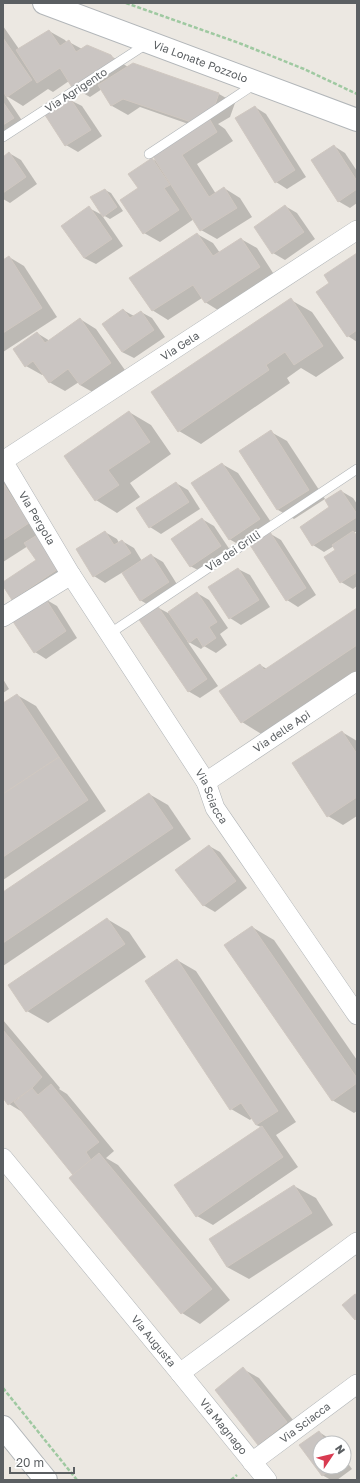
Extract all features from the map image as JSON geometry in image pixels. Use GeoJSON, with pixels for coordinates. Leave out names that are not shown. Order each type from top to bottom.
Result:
{"type":"FeatureCollection","features":[{"type":"Feature","properties":{"kind":"street","name":"Via Lonate Pozzolo"},"geometry":{"type":"LineString","coordinates":[[44,3],[357,120]]}},
{"type":"Feature","properties":{"kind":"street","name":"Via Gela"},"geometry":{"type":"LineString","coordinates":[[3,461],[357,230]]}},
{"type":"Feature","properties":{"kind":"street","name":"Via Pergola"},"geometry":{"type":"LineString","coordinates":[[3,461],[71,575]]}},
{"type":"Feature","properties":{"kind":"street"},"geometry":{"type":"LineString","coordinates":[[3,617],[71,575]]}},
{"type":"Feature","properties":{"kind":"street","name":"Via Sciacca"},"geometry":{"type":"LineString","coordinates":[[71,575],[206,782],[215,808],[357,1014]]}},
{"type":"Feature","properties":{"kind":"street","name":"Via delle Api"},"geometry":{"type":"LineString","coordinates":[[206,782],[357,681]]}},
{"type":"Feature","properties":{"kind":"street","name":"Via Augusta"},"geometry":{"type":"LineString","coordinates":[[3,1158],[180,1373],[357,1242]]}},
{"type":"Feature","properties":{"kind":"street","name":"Via Magnago"},"geometry":{"type":"LineString","coordinates":[[180,1373],[267,1480]]}},
{"type":"Feature","properties":{"kind":"street","name":"Via Sciacca"},"geometry":{"type":"LineString","coordinates":[[252,1462],[357,1384]]}},
{"type":"Feature","properties":{"kind":"street"},"geometry":{"type":"LineString","coordinates":[[3,1427],[46,1480]]}},
{"type":"Feature","properties":{"kind":"lane","name":"Via Agrigento"},"geometry":{"type":"LineString","coordinates":[[3,138],[149,43]]}},
{"type":"Feature","properties":{"kind":"lane"},"geometry":{"type":"LineString","coordinates":[[149,154],[257,82]]}},
{"type":"Feature","properties":{"kind":"lane","name":"Via dei Grilli"},"geometry":{"type":"LineString","coordinates":[[109,634],[357,469]]}},
{"type":"Feature","properties":{"kind":"path"},"geometry":{"type":"LineString","coordinates":[[126,3],[239,43],[298,66],[357,94]]}},
{"type":"Feature","properties":{"kind":"path"},"geometry":{"type":"LineString","coordinates":[[3,1388],[77,1480]]}},
{"type":"Feature","properties":{"kind":"building"},"geometry":{"type":"Polygon","coordinates":[[[49,30],[60,46],[69,40],[76,52],[87,45],[111,55],[115,61],[73,89],[60,68],[37,83],[16,50],[49,30]]]}},
{"type":"Feature","properties":{"kind":"building"},"geometry":{"type":"Polygon","coordinates":[[[3,38],[32,80],[7,97],[3,92],[3,38]]]}},
{"type":"Feature","properties":{"kind":"building"},"geometry":{"type":"Polygon","coordinates":[[[133,63],[219,93],[214,108],[191,122],[123,99],[111,106],[98,85],[133,63]]]}},
{"type":"Feature","properties":{"kind":"building"},"geometry":{"type":"Polygon","coordinates":[[[70,98],[91,130],[65,146],[45,115],[70,98]]]}},
{"type":"Feature","properties":{"kind":"building"},"geometry":{"type":"Polygon","coordinates":[[[3,102],[14,118],[3,125],[3,102]]]}},
{"type":"Feature","properties":{"kind":"building"},"geometry":{"type":"Polygon","coordinates":[[[255,106],[295,170],[275,183],[235,118],[255,106]]]}},
{"type":"Feature","properties":{"kind":"building"},"geometry":{"type":"Polygon","coordinates":[[[209,118],[217,132],[182,155],[209,197],[224,187],[237,208],[200,231],[152,155],[209,118]]]}},
{"type":"Feature","properties":{"kind":"building"},"geometry":{"type":"Polygon","coordinates":[[[334,145],[357,181],[357,189],[338,202],[311,160],[334,145]]]}},
{"type":"Feature","properties":{"kind":"building"},"geometry":{"type":"Polygon","coordinates":[[[9,152],[26,177],[3,193],[3,157],[9,152]]]}},
{"type":"Feature","properties":{"kind":"building"},"geometry":{"type":"Polygon","coordinates":[[[152,158],[170,185],[164,188],[179,210],[143,234],[120,200],[138,188],[128,174],[152,158]]]}},
{"type":"Feature","properties":{"kind":"building"},"geometry":{"type":"Polygon","coordinates":[[[105,189],[117,207],[103,217],[90,197],[105,189]]]}},
{"type":"Feature","properties":{"kind":"building"},"geometry":{"type":"Polygon","coordinates":[[[285,205],[304,232],[272,254],[254,227],[285,205]]]}},
{"type":"Feature","properties":{"kind":"building"},"geometry":{"type":"Polygon","coordinates":[[[89,206],[112,239],[84,258],[61,226],[89,206]]]}},
{"type":"Feature","properties":{"kind":"building"},"geometry":{"type":"Polygon","coordinates":[[[197,233],[213,256],[241,238],[260,267],[205,303],[193,285],[152,311],[129,278],[197,233]]]}},
{"type":"Feature","properties":{"kind":"building"},"geometry":{"type":"Polygon","coordinates":[[[357,253],[357,330],[347,337],[316,292],[329,283],[324,275],[357,253]]]}},
{"type":"Feature","properties":{"kind":"building"},"geometry":{"type":"Polygon","coordinates":[[[9,256],[42,308],[3,333],[3,260],[9,256]]]}},
{"type":"Feature","properties":{"kind":"building"},"geometry":{"type":"Polygon","coordinates":[[[291,298],[323,346],[294,365],[285,352],[266,365],[269,370],[178,432],[151,392],[291,298]]]}},
{"type":"Feature","properties":{"kind":"building"},"geometry":{"type":"Polygon","coordinates":[[[123,309],[130,318],[141,311],[154,330],[122,352],[102,324],[123,309]]]}},
{"type":"Feature","properties":{"kind":"building"},"geometry":{"type":"Polygon","coordinates":[[[80,318],[111,363],[80,385],[68,369],[49,383],[33,361],[25,367],[13,349],[37,332],[45,343],[80,318]]]}},
{"type":"Feature","properties":{"kind":"building"},"geometry":{"type":"Polygon","coordinates":[[[129,411],[150,442],[108,470],[119,485],[95,501],[64,456],[129,411]]]}},
{"type":"Feature","properties":{"kind":"building"},"geometry":{"type":"Polygon","coordinates":[[[271,430],[309,490],[277,510],[239,451],[271,430]]]}},
{"type":"Feature","properties":{"kind":"building"},"geometry":{"type":"Polygon","coordinates":[[[222,463],[260,519],[229,540],[191,483],[222,463]]]}},
{"type":"Feature","properties":{"kind":"building"},"geometry":{"type":"Polygon","coordinates":[[[176,482],[189,502],[149,528],[136,508],[176,482]]]}},
{"type":"Feature","properties":{"kind":"building"},"geometry":{"type":"Polygon","coordinates":[[[3,483],[29,523],[3,540],[3,483]]]}},
{"type":"Feature","properties":{"kind":"building"},"geometry":{"type":"Polygon","coordinates":[[[341,490],[357,514],[357,517],[312,546],[300,527],[329,507],[325,500],[341,490]]]}},
{"type":"Feature","properties":{"kind":"building"},"geometry":{"type":"Polygon","coordinates":[[[202,518],[221,546],[190,567],[171,539],[202,518]]]}},
{"type":"Feature","properties":{"kind":"building"},"geometry":{"type":"Polygon","coordinates":[[[105,531],[114,545],[122,540],[131,553],[93,577],[76,549],[105,531]]]}},
{"type":"Feature","properties":{"kind":"building"},"geometry":{"type":"Polygon","coordinates":[[[353,531],[357,537],[357,572],[340,583],[324,557],[335,550],[332,545],[353,531]]]}},
{"type":"Feature","properties":{"kind":"building"},"geometry":{"type":"Polygon","coordinates":[[[270,532],[306,588],[286,601],[250,545],[270,532]]]}},
{"type":"Feature","properties":{"kind":"building"},"geometry":{"type":"Polygon","coordinates":[[[39,534],[61,567],[12,600],[3,586],[3,582],[36,560],[24,543],[39,534]]]}},
{"type":"Feature","properties":{"kind":"building"},"geometry":{"type":"Polygon","coordinates":[[[151,554],[169,582],[140,601],[122,573],[151,554]]]}},
{"type":"Feature","properties":{"kind":"building"},"geometry":{"type":"Polygon","coordinates":[[[238,568],[259,600],[229,619],[208,587],[238,568]]]}},
{"type":"Feature","properties":{"kind":"building"},"geometry":{"type":"Polygon","coordinates":[[[197,592],[217,622],[209,627],[216,638],[203,647],[197,637],[189,643],[168,612],[197,592]]]}},
{"type":"Feature","properties":{"kind":"building"},"geometry":{"type":"Polygon","coordinates":[[[45,598],[66,631],[34,653],[12,620],[45,598]]]}},
{"type":"Feature","properties":{"kind":"building"},"geometry":{"type":"Polygon","coordinates":[[[157,605],[207,679],[188,692],[138,618],[157,605]]]}},
{"type":"Feature","properties":{"kind":"building"},"geometry":{"type":"Polygon","coordinates":[[[357,608],[357,645],[241,723],[219,691],[260,664],[264,670],[357,608]]]}},
{"type":"Feature","properties":{"kind":"building"},"geometry":{"type":"Polygon","coordinates":[[[17,694],[59,757],[3,794],[3,703],[17,694]]]}},
{"type":"Feature","properties":{"kind":"building"},"geometry":{"type":"Polygon","coordinates":[[[342,731],[357,754],[357,797],[327,817],[292,763],[342,731]]]}},
{"type":"Feature","properties":{"kind":"building"},"geometry":{"type":"Polygon","coordinates":[[[59,757],[88,800],[3,857],[3,794],[59,757]]]}},
{"type":"Feature","properties":{"kind":"building"},"geometry":{"type":"Polygon","coordinates":[[[149,793],[173,828],[3,943],[3,892],[149,793]]]}},
{"type":"Feature","properties":{"kind":"building"},"geometry":{"type":"Polygon","coordinates":[[[209,845],[236,881],[203,906],[175,870],[209,845]]]}},
{"type":"Feature","properties":{"kind":"building"},"geometry":{"type":"Polygon","coordinates":[[[107,918],[125,944],[26,1012],[8,985],[107,918]]]}},
{"type":"Feature","properties":{"kind":"building"},"geometry":{"type":"Polygon","coordinates":[[[252,926],[357,1078],[357,1083],[332,1101],[224,945],[252,926]]]}},
{"type":"Feature","properties":{"kind":"building"},"geometry":{"type":"Polygon","coordinates":[[[177,959],[278,1111],[256,1125],[241,1103],[230,1110],[145,981],[177,959]]]}},
{"type":"Feature","properties":{"kind":"building"},"geometry":{"type":"Polygon","coordinates":[[[3,1030],[42,1077],[32,1088],[8,1105],[3,1098],[3,1030]]]}},
{"type":"Feature","properties":{"kind":"building"},"geometry":{"type":"Polygon","coordinates":[[[51,1084],[99,1142],[86,1152],[91,1160],[73,1175],[14,1102],[32,1088],[38,1095],[51,1084]]]}},
{"type":"Feature","properties":{"kind":"building"},"geometry":{"type":"Polygon","coordinates":[[[262,1126],[283,1157],[196,1217],[174,1185],[262,1126]]]}},
{"type":"Feature","properties":{"kind":"building"},"geometry":{"type":"Polygon","coordinates":[[[99,1153],[212,1289],[181,1314],[69,1178],[99,1153]]]}},
{"type":"Feature","properties":{"kind":"building"},"geometry":{"type":"Polygon","coordinates":[[[294,1185],[312,1213],[227,1267],[209,1239],[294,1185]]]}},
{"type":"Feature","properties":{"kind":"building"},"geometry":{"type":"Polygon","coordinates":[[[355,1294],[357,1295],[357,1317],[355,1320],[342,1305],[355,1294]]]}},
{"type":"Feature","properties":{"kind":"building"},"geometry":{"type":"Polygon","coordinates":[[[243,1367],[287,1422],[258,1445],[215,1390],[243,1367]]]}},
{"type":"Feature","properties":{"kind":"building"},"geometry":{"type":"Polygon","coordinates":[[[319,1431],[322,1435],[313,1435],[319,1431]]]}},
{"type":"Feature","properties":{"kind":"building"},"geometry":{"type":"Polygon","coordinates":[[[312,1436],[312,1463],[299,1445],[312,1436]]]}}]}
